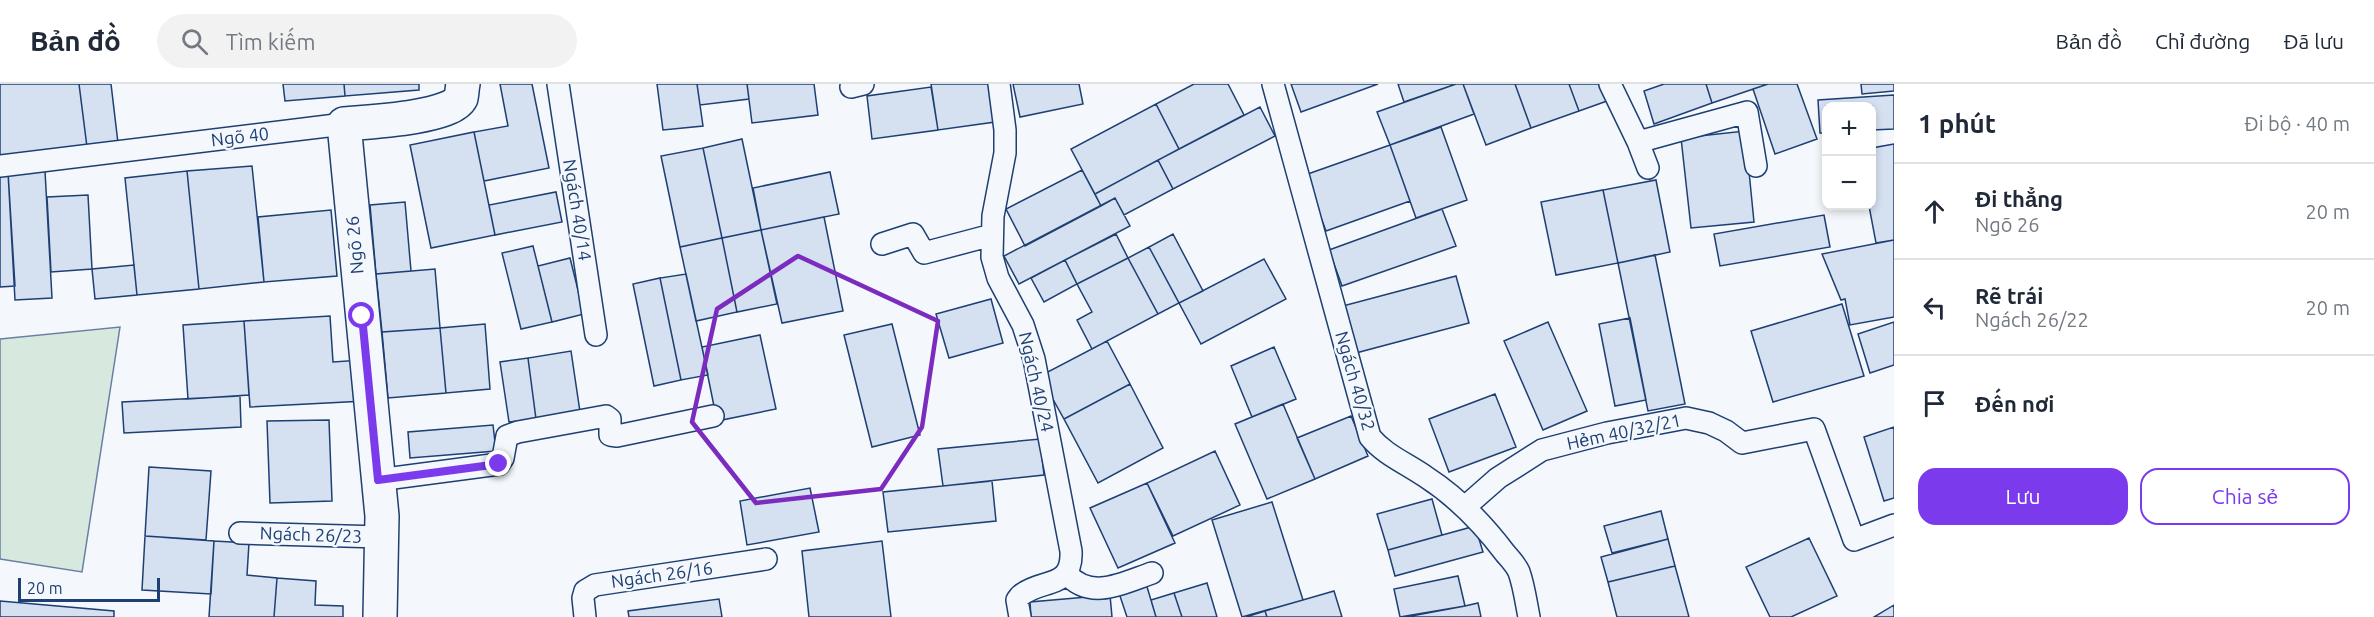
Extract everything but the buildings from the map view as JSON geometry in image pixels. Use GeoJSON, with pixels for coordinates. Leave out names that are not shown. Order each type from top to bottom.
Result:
{"type":"FeatureCollection","features":[{"type":"Feature","properties":{"kind":"street","name":"Ngõ 40"},"geometry":{"type":"LineString","coordinates":[[344,124],[448,110],[460,99],[463,84]]}},
{"type":"Feature","properties":{"kind":"street","name":"Ngõ 26"},"geometry":{"type":"LineString","coordinates":[[344,124],[382,516],[380,617]]}},
{"type":"Feature","properties":{"kind":"lane","name":"Ngách 40/14"},"geometry":{"type":"LineString","coordinates":[[558,84],[596,335]]}},
{"type":"Feature","properties":{"kind":"lane","name":"Ngách 40/24"},"geometry":{"type":"LineString","coordinates":[[999,84],[1005,130],[1005,153],[993,216],[992,257],[998,278],[1023,325],[1034,359],[1071,551],[1072,563],[1067,574]]}},
{"type":"Feature","properties":{"kind":"lane","name":"Ngách 40/32"},"geometry":{"type":"LineString","coordinates":[[1273,84],[1370,437],[1379,448],[1438,485],[1465,507],[1492,536],[1519,570],[1529,617]]}},
{"type":"Feature","properties":{"kind":"lane"},"geometry":{"type":"LineString","coordinates":[[1610,84],[1648,168]]}},
{"type":"Feature","properties":{"kind":"lane"},"geometry":{"type":"LineString","coordinates":[[1638,142],[1747,112],[1756,166]]}},
{"type":"Feature","properties":{"kind":"lane","name":"Ngõ 40"},"geometry":{"type":"LineString","coordinates":[[0,166],[344,124]]}},
{"type":"Feature","properties":{"kind":"lane"},"geometry":{"type":"LineString","coordinates":[[882,244],[913,234],[924,253],[993,235]]}},
{"type":"Feature","properties":{"kind":"lane"},"geometry":{"type":"LineString","coordinates":[[378,480],[499,464],[503,458],[507,436],[518,432],[606,416],[610,419],[610,435],[617,436],[713,416]]}},
{"type":"Feature","properties":{"kind":"lane","name":"Hẻm 40/32/21"},"geometry":{"type":"LineString","coordinates":[[1465,507],[1498,478],[1542,450],[1607,433],[1686,418],[1709,423],[1742,443],[1814,429],[1854,540],[1894,525]]}},
{"type":"Feature","properties":{"kind":"lane","name":"Ngách 26/23"},"geometry":{"type":"LineString","coordinates":[[240,533],[381,537]]}},
{"type":"Feature","properties":{"kind":"lane","name":"Ngách 26/16"},"geometry":{"type":"LineString","coordinates":[[585,617],[583,598],[585,591],[596,585],[766,559]]}},
{"type":"Feature","properties":{"kind":"lane"},"geometry":{"type":"LineString","coordinates":[[1020,617],[1017,600],[1020,596],[1059,580],[1067,574],[1084,588],[1105,589],[1152,573]]}},
{"type":"Feature","properties":{"kind":"highlighted area"},"geometry":{"type":"Polygon","coordinates":[[[798,256],[938,321],[922,427],[881,489],[756,503],[692,422],[717,309],[798,256]]]}},
{"type":"Feature","properties":{"kind":"shaded area"},"geometry":{"type":"Polygon","coordinates":[[[120,327],[82,572],[0,559],[0,339],[120,327]]]}},
{"type":"Feature","properties":{"kind":"route"},"geometry":{"type":"LineString","coordinates":[[362,316],[378,480],[499,464]]}}]}
